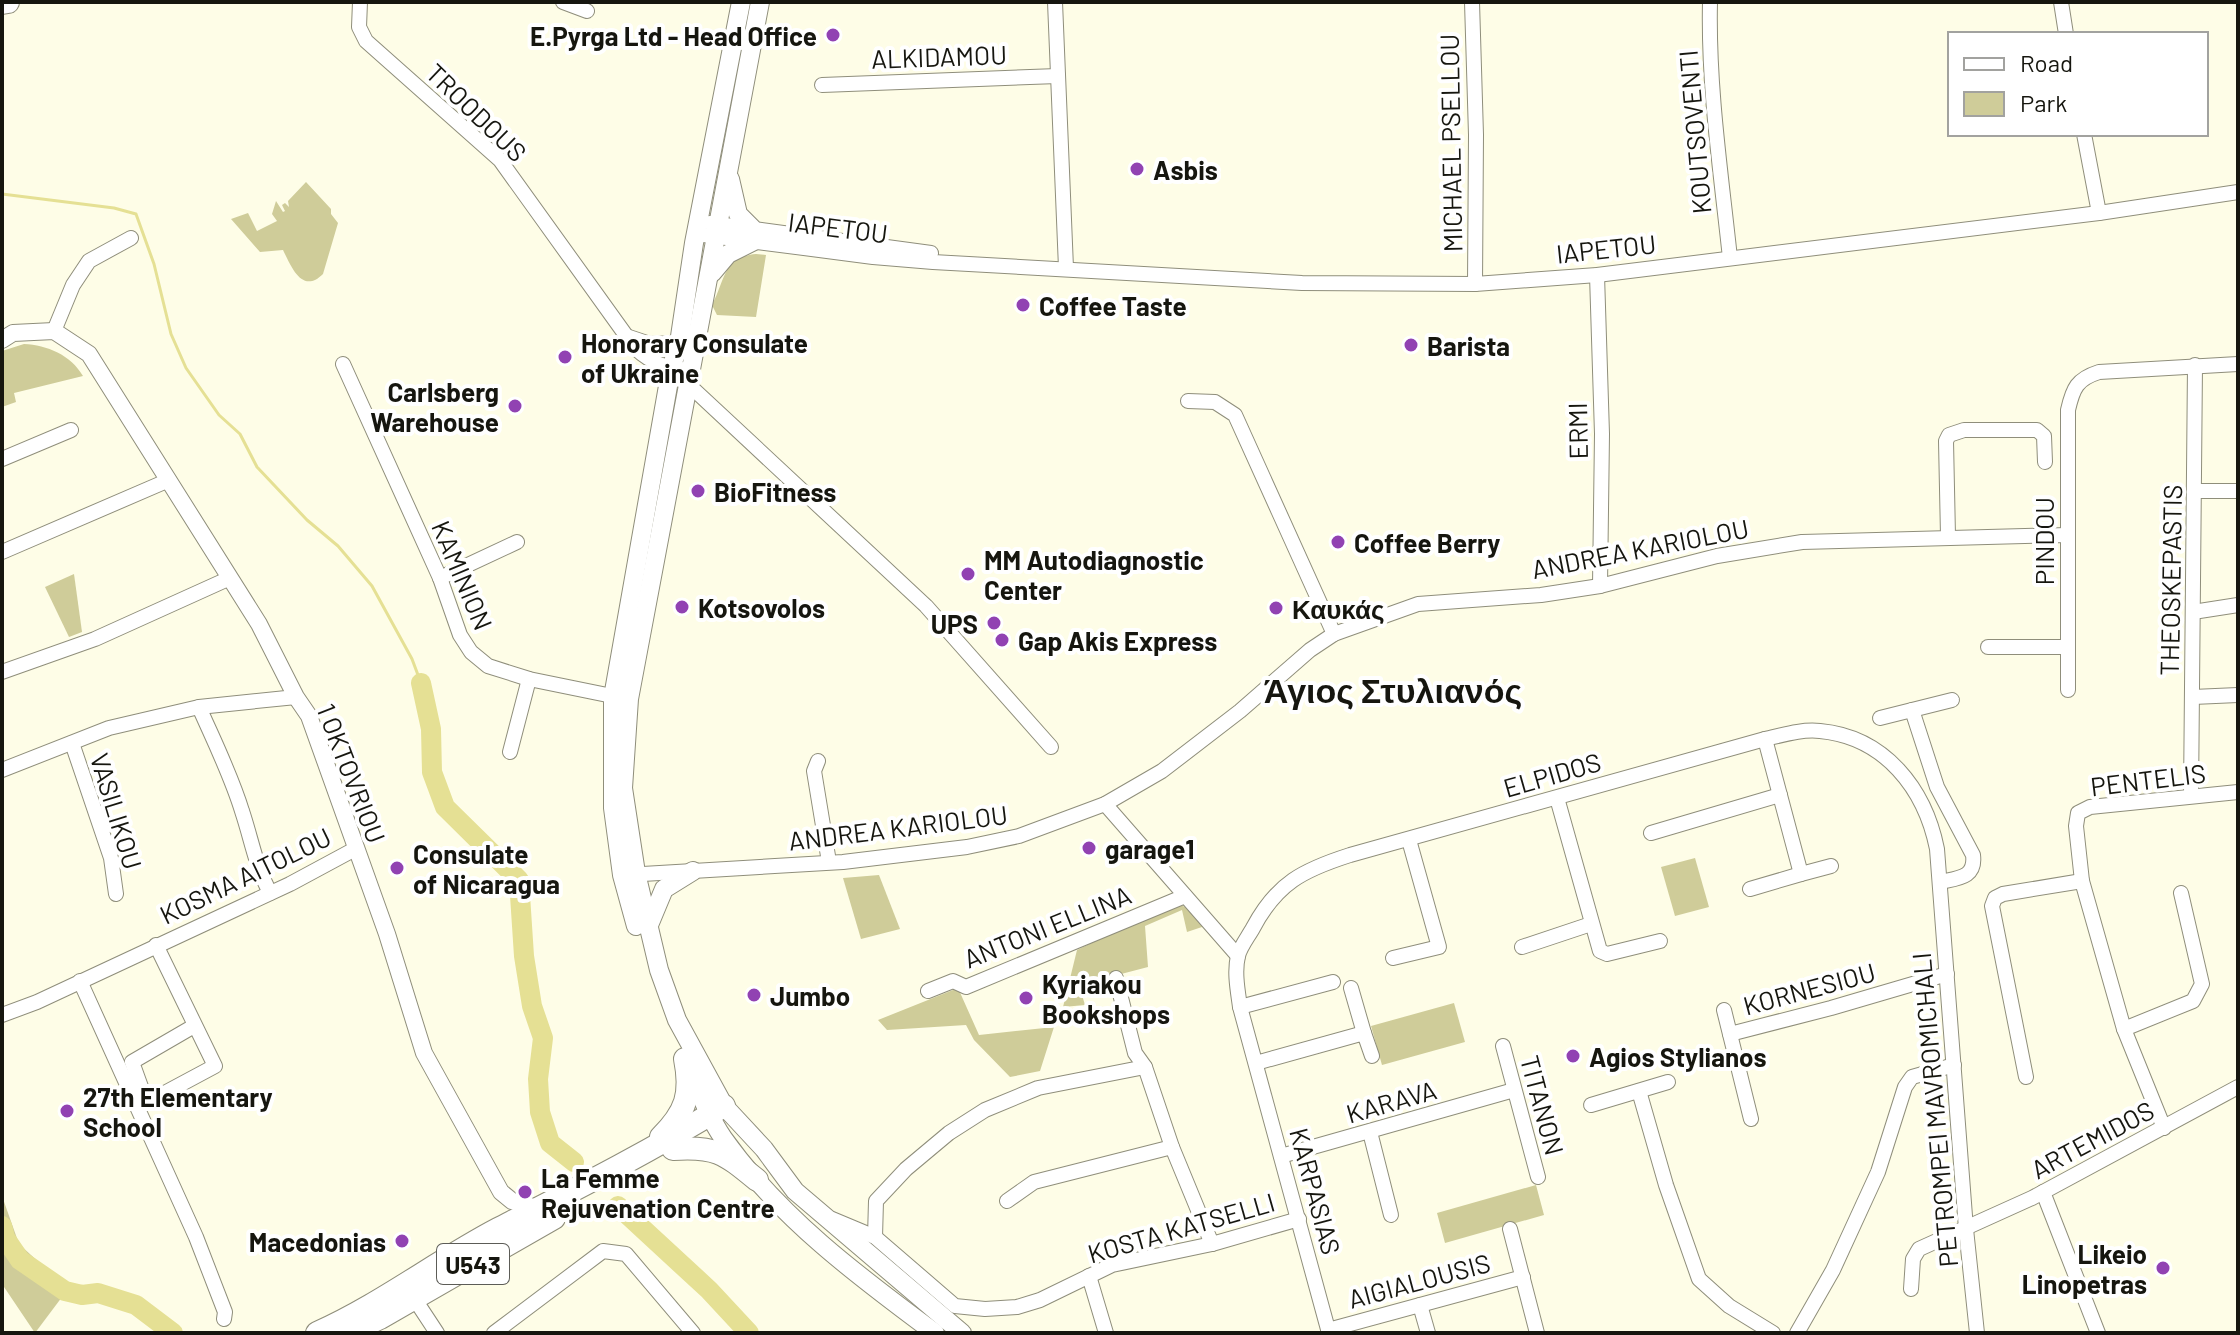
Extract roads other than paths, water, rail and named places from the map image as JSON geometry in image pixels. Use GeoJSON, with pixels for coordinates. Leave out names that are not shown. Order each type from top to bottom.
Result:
{"type":"FeatureCollection","features":[{"type":"Feature","properties":{"kind":"main road"},"geometry":{"type":"LineString","coordinates":[[2,3],[8,2]]}},
{"type":"Feature","properties":{"kind":"main road"},"geometry":{"type":"LineString","coordinates":[[741,2],[697,227],[679,343],[671,369],[621,698],[613,808],[650,974],[685,1059],[757,1180]]}},
{"type":"Feature","properties":{"kind":"main road"},"geometry":{"type":"LineString","coordinates":[[621,698],[690,378],[760,2]]}},
{"type":"Feature","properties":{"kind":"main road"},"geometry":{"type":"LineString","coordinates":[[708,278],[721,259],[754,234],[738,214],[728,169]]}},
{"type":"Feature","properties":{"kind":"main road"},"geometry":{"type":"LineString","coordinates":[[648,927],[664,889],[693,871]]}},
{"type":"Feature","properties":{"kind":"main road"},"geometry":{"type":"LineString","coordinates":[[629,874],[677,1020],[720,1115],[764,1149],[795,1191],[962,1333]]}},
{"type":"Feature","properties":{"kind":"main road"},"geometry":{"type":"LineString","coordinates":[[662,1148],[678,1120],[689,1089],[685,1059]]}},
{"type":"Feature","properties":{"kind":"main road","name":"U543"},"geometry":{"type":"LineString","coordinates":[[348,1333],[414,1298],[596,1186],[720,1115]]}},
{"type":"Feature","properties":{"kind":"main road"},"geometry":{"type":"LineString","coordinates":[[662,1148],[698,1147],[715,1150],[732,1160],[757,1180],[823,1246],[935,1333]]}},
{"type":"Feature","properties":{"kind":"main road","name":"U543"},"geometry":{"type":"LineString","coordinates":[[317,1333],[497,1230],[596,1186]]}},
{"type":"Feature","properties":{"kind":"street","name":"TROODOUS"},"geometry":{"type":"LineString","coordinates":[[360,2],[359,27],[366,41],[500,160],[635,348],[652,363],[690,378]]}},
{"type":"Feature","properties":{"kind":"street"},"geometry":{"type":"LineString","coordinates":[[563,2],[587,11]]}},
{"type":"Feature","properties":{"kind":"street"},"geometry":{"type":"LineString","coordinates":[[1055,2],[1066,268]]}},
{"type":"Feature","properties":{"kind":"street","name":"MICHAEL PSELLOU"},"geometry":{"type":"LineString","coordinates":[[1472,2],[1476,135],[1475,284]]}},
{"type":"Feature","properties":{"kind":"street","name":"KOUTSOVENTI"},"geometry":{"type":"LineString","coordinates":[[1710,2],[1709,43],[1715,122],[1730,258]]}},
{"type":"Feature","properties":{"kind":"street"},"geometry":{"type":"LineString","coordinates":[[2061,2],[2066,32]]}},
{"type":"Feature","properties":{"kind":"street","name":"ALKIDAMOU"},"geometry":{"type":"LineString","coordinates":[[822,85],[1058,76]]}},
{"type":"Feature","properties":{"kind":"street"},"geometry":{"type":"LineString","coordinates":[[2084,136],[2099,213]]}},
{"type":"Feature","properties":{"kind":"street","name":"IAPETOU"},"geometry":{"type":"LineString","coordinates":[[697,227],[907,249],[974,263],[1302,283],[1475,284],[1597,275],[2099,213],[2238,192]]}},
{"type":"Feature","properties":{"kind":"street"},"geometry":{"type":"LineString","coordinates":[[2,340],[13,333],[54,331],[73,285],[89,261],[131,238]]}},
{"type":"Feature","properties":{"kind":"street","name":"ERMI"},"geometry":{"type":"LineString","coordinates":[[1597,275],[1602,434],[1600,586]]}},
{"type":"Feature","properties":{"kind":"street","name":"1 OKTOVRIOU"},"geometry":{"type":"LineString","coordinates":[[54,331],[89,354],[279,660],[296,697],[309,716],[387,934],[424,1053],[501,1192],[512,1201],[541,1209]]}},
{"type":"Feature","properties":{"kind":"street"},"geometry":{"type":"LineString","coordinates":[[625,336],[650,344],[679,343]]}},
{"type":"Feature","properties":{"kind":"street","name":"KAMINION"},"geometry":{"type":"LineString","coordinates":[[343,364],[440,578],[460,635],[471,652],[488,666],[529,679],[621,698]]}},
{"type":"Feature","properties":{"kind":"street"},"geometry":{"type":"LineString","coordinates":[[2195,365],[2238,364]]}},
{"type":"Feature","properties":{"kind":"street","name":"PINDOU"},"geometry":{"type":"LineString","coordinates":[[2068,690],[2068,410],[2073,391],[2084,377],[2099,372],[2195,365]]}},
{"type":"Feature","properties":{"kind":"street","name":"THEOSKEPASTIS"},"geometry":{"type":"LineString","coordinates":[[2191,796],[2195,365]]}},
{"type":"Feature","properties":{"kind":"street"},"geometry":{"type":"LineString","coordinates":[[690,378],[926,606],[1051,747]]}},
{"type":"Feature","properties":{"kind":"street"},"geometry":{"type":"LineString","coordinates":[[1188,401],[1215,402],[1235,415],[1334,634]]}},
{"type":"Feature","properties":{"kind":"street"},"geometry":{"type":"LineString","coordinates":[[2,459],[71,430]]}},
{"type":"Feature","properties":{"kind":"street"},"geometry":{"type":"LineString","coordinates":[[1948,536],[1946,441],[1949,435],[1964,430],[2037,430],[2044,436],[2045,462]]}},
{"type":"Feature","properties":{"kind":"street"},"geometry":{"type":"LineString","coordinates":[[2,552],[169,480]]}},
{"type":"Feature","properties":{"kind":"street"},"geometry":{"type":"LineString","coordinates":[[2195,491],[2238,491]]}},
{"type":"Feature","properties":{"kind":"street","name":"ANDREA KARIOLOU"},"geometry":{"type":"LineString","coordinates":[[629,874],[829,862],[967,847],[1019,836],[1105,804],[1196,747],[1310,650],[1334,634],[1418,604],[1541,595],[1600,586],[1717,556],[1802,542],[2067,535]]}},
{"type":"Feature","properties":{"kind":"street"},"geometry":{"type":"LineString","coordinates":[[440,578],[517,542]]}},
{"type":"Feature","properties":{"kind":"street"},"geometry":{"type":"LineString","coordinates":[[2,672],[95,639],[230,578]]}},
{"type":"Feature","properties":{"kind":"street"},"geometry":{"type":"LineString","coordinates":[[2193,612],[2238,605]]}},
{"type":"Feature","properties":{"kind":"street"},"geometry":{"type":"LineString","coordinates":[[1988,647],[2068,647]]}},
{"type":"Feature","properties":{"kind":"street"},"geometry":{"type":"LineString","coordinates":[[510,752],[529,679]]}},
{"type":"Feature","properties":{"kind":"street"},"geometry":{"type":"LineString","coordinates":[[2193,697],[2238,695]]}},
{"type":"Feature","properties":{"kind":"street"},"geometry":{"type":"LineString","coordinates":[[2,770],[109,728],[199,707],[296,697]]}},
{"type":"Feature","properties":{"kind":"street"},"geometry":{"type":"LineString","coordinates":[[1880,718],[1952,700]]}},
{"type":"Feature","properties":{"kind":"street"},"geometry":{"type":"LineString","coordinates":[[199,707],[231,780],[257,867],[270,893]]}},
{"type":"Feature","properties":{"kind":"street"},"geometry":{"type":"LineString","coordinates":[[1912,710],[1937,787],[1973,855],[1974,866],[1965,877],[1940,882]]}},
{"type":"Feature","properties":{"kind":"street","name":"ELPIDOS"},"geometry":{"type":"LineString","coordinates":[[1256,1063],[1240,1007],[1238,956],[1262,912],[1290,881],[1312,867],[1765,739],[1795,732],[1819,731],[1867,745],[1887,758],[1906,777],[1922,800],[1932,824],[1940,882]]}},
{"type":"Feature","properties":{"kind":"street"},"geometry":{"type":"LineString","coordinates":[[1765,739],[1801,874]]}},
{"type":"Feature","properties":{"kind":"street","name":"VASILIKOU"},"geometry":{"type":"LineString","coordinates":[[72,743],[111,858],[116,894]]}},
{"type":"Feature","properties":{"kind":"street"},"geometry":{"type":"LineString","coordinates":[[818,761],[814,771],[829,862]]}},
{"type":"Feature","properties":{"kind":"street","name":"PENTELIS"},"geometry":{"type":"LineString","coordinates":[[2082,881],[2076,826],[2078,813],[2090,807],[2238,792]]}},
{"type":"Feature","properties":{"kind":"street"},"geometry":{"type":"LineString","coordinates":[[1651,833],[1780,795]]}},
{"type":"Feature","properties":{"kind":"street"},"geometry":{"type":"LineString","coordinates":[[1557,798],[1600,951],[1607,954],[1660,941]]}},
{"type":"Feature","properties":{"kind":"street"},"geometry":{"type":"LineString","coordinates":[[1105,804],[1238,956]]}},
{"type":"Feature","properties":{"kind":"street"},"geometry":{"type":"LineString","coordinates":[[1393,958],[1439,947],[1409,840]]}},
{"type":"Feature","properties":{"kind":"street","name":"KOSMA AITOLOU"},"geometry":{"type":"LineString","coordinates":[[2,1015],[270,893],[355,849]]}},
{"type":"Feature","properties":{"kind":"street"},"geometry":{"type":"LineString","coordinates":[[1750,889],[1831,866]]}},
{"type":"Feature","properties":{"kind":"street"},"geometry":{"type":"LineString","coordinates":[[2026,1077],[1992,906],[1995,898],[2003,894],[2082,881],[2124,1029],[2164,1128]]}},
{"type":"Feature","properties":{"kind":"street","name":"PETROMPEI MAVROMICHALI"},"geometry":{"type":"LineString","coordinates":[[1940,882],[1966,1229],[1977,1333]]}},
{"type":"Feature","properties":{"kind":"street"},"geometry":{"type":"LineString","coordinates":[[2124,1029],[2193,1001],[2199,993],[2202,984],[2181,893]]}},
{"type":"Feature","properties":{"kind":"street","name":"ANTONI ELLINA"},"geometry":{"type":"LineString","coordinates":[[928,991],[953,981],[966,987],[1185,896]]}},
{"type":"Feature","properties":{"kind":"street"},"geometry":{"type":"LineString","coordinates":[[1522,947],[1591,924]]}},
{"type":"Feature","properties":{"kind":"street","name":"KOSMA AITOLOU"},"geometry":{"type":"LineString","coordinates":[[156,945],[214,1061],[214,1067],[159,1096],[145,1098],[132,1062],[194,1026]]}},
{"type":"Feature","properties":{"kind":"street","name":"KORNESIOU"},"geometry":{"type":"LineString","coordinates":[[1730,1034],[1947,974]]}},
{"type":"Feature","properties":{"kind":"street"},"geometry":{"type":"LineString","coordinates":[[1116,978],[1135,1053],[1145,1067],[1172,1147],[1212,1244]]}},
{"type":"Feature","properties":{"kind":"street"},"geometry":{"type":"LineString","coordinates":[[80,981],[196,1237],[225,1312],[224,1319]]}},
{"type":"Feature","properties":{"kind":"street"},"geometry":{"type":"LineString","coordinates":[[1240,1007],[1333,982]]}},
{"type":"Feature","properties":{"kind":"street"},"geometry":{"type":"LineString","coordinates":[[1351,988],[1372,1056]]}},
{"type":"Feature","properties":{"kind":"street","name":"KORNESIOU"},"geometry":{"type":"LineString","coordinates":[[1724,1010],[1751,1119]]}},
{"type":"Feature","properties":{"kind":"street"},"geometry":{"type":"LineString","coordinates":[[1256,1063],[1364,1033]]}},
{"type":"Feature","properties":{"kind":"street","name":"TITANON"},"geometry":{"type":"LineString","coordinates":[[1503,1046],[1538,1177]]}},
{"type":"Feature","properties":{"kind":"street","name":"KARPASIAS"},"geometry":{"type":"LineString","coordinates":[[1256,1063],[1328,1332]]}},
{"type":"Feature","properties":{"kind":"street"},"geometry":{"type":"LineString","coordinates":[[1797,1333],[1833,1270],[1878,1172],[1905,1087],[1912,1077],[1954,1065]]}},
{"type":"Feature","properties":{"kind":"street"},"geometry":{"type":"LineString","coordinates":[[875,1237],[876,1201],[906,1169],[940,1140],[985,1110],[1038,1088],[1145,1067]]}},
{"type":"Feature","properties":{"kind":"street"},"geometry":{"type":"LineString","coordinates":[[1591,1105],[1668,1082]]}},
{"type":"Feature","properties":{"kind":"street","name":"ARTEMIDOS"},"geometry":{"type":"LineString","coordinates":[[1911,1289],[1913,1259],[1919,1249],[2043,1192],[2238,1087]]}},
{"type":"Feature","properties":{"kind":"street","name":"KARAVA"},"geometry":{"type":"LineString","coordinates":[[1281,1156],[1514,1090]]}},
{"type":"Feature","properties":{"kind":"street"},"geometry":{"type":"LineString","coordinates":[[1639,1091],[1666,1185],[1699,1279],[1729,1306],[1773,1333]]}},
{"type":"Feature","properties":{"kind":"street"},"geometry":{"type":"LineString","coordinates":[[1370,1132],[1391,1215]]}},
{"type":"Feature","properties":{"kind":"street"},"geometry":{"type":"LineString","coordinates":[[1007,1201],[1034,1182],[1172,1147]]}},
{"type":"Feature","properties":{"kind":"street","name":"1 OKTOVRIOU"},"geometry":{"type":"LineString","coordinates":[[497,1184],[503,1210],[497,1230]]}},
{"type":"Feature","properties":{"kind":"street"},"geometry":{"type":"LineString","coordinates":[[2043,1192],[2098,1333]]}},
{"type":"Feature","properties":{"kind":"street","name":"KOSTA KATSELLI"},"geometry":{"type":"LineString","coordinates":[[823,1216],[875,1237],[955,1306],[985,1309],[1017,1307],[1040,1300],[1112,1265],[1212,1244],[1299,1219]]}},
{"type":"Feature","properties":{"kind":"street"},"geometry":{"type":"LineString","coordinates":[[1510,1229],[1537,1333]]}},
{"type":"Feature","properties":{"kind":"street"},"geometry":{"type":"LineString","coordinates":[[494,1333],[603,1251],[613,1251],[626,1254],[693,1333]]}},
{"type":"Feature","properties":{"kind":"street"},"geometry":{"type":"LineString","coordinates":[[1089,1276],[1106,1333]]}},
{"type":"Feature","properties":{"kind":"street","name":"AIGIALOUSIS"},"geometry":{"type":"LineString","coordinates":[[1328,1332],[1523,1277]]}},
{"type":"Feature","properties":{"kind":"street"},"geometry":{"type":"LineString","coordinates":[[414,1298],[437,1333]]}},
{"type":"Feature","properties":{"kind":"street"},"geometry":{"type":"LineString","coordinates":[[1420,1305],[1428,1333]]}},
{"type":"Feature","properties":{"kind":"waterway"},"geometry":{"type":"LineString","coordinates":[[2,194],[114,208],[136,214],[154,264],[171,334],[186,368],[219,415],[240,434],[257,467],[307,520],[338,546],[372,586],[412,659],[421,683]]}},
{"type":"Feature","properties":{"kind":"waterway"},"geometry":{"type":"LineString","coordinates":[[421,683],[431,729],[432,772],[445,807],[519,880],[524,956],[532,1006],[543,1038],[538,1079],[540,1112],[550,1143],[574,1162]]}},
{"type":"Feature","properties":{"kind":"waterway"},"geometry":{"type":"LineString","coordinates":[[618,1206],[709,1290],[749,1333]]}},
{"type":"Feature","properties":{"kind":"waterway"},"geometry":{"type":"LineString","coordinates":[[2,1226],[5,1238],[20,1260],[65,1291],[82,1295],[98,1293],[136,1305],[173,1333]]}},
{"type":"Feature","properties":{"kind":"place","name":"E.Pyrga Ltd - Head Office"},"geometry":{"type":"Point","coordinates":[833,35]}},
{"type":"Feature","properties":{"kind":"place","name":"Asbis"},"geometry":{"type":"Point","coordinates":[1137,169]}},
{"type":"Feature","properties":{"kind":"place","name":"Coffee Taste"},"geometry":{"type":"Point","coordinates":[1023,305]}},
{"type":"Feature","properties":{"kind":"place","name":"Barista"},"geometry":{"type":"Point","coordinates":[1411,345]}},
{"type":"Feature","properties":{"kind":"place","name":"Honorary Consulate of Ukraine"},"geometry":{"type":"Point","coordinates":[565,357]}},
{"type":"Feature","properties":{"kind":"place","name":"Carlsberg Warehouse"},"geometry":{"type":"Point","coordinates":[515,406]}},
{"type":"Feature","properties":{"kind":"place","name":"BioFitness"},"geometry":{"type":"Point","coordinates":[698,491]}},
{"type":"Feature","properties":{"kind":"place","name":"Coffee Berry"},"geometry":{"type":"Point","coordinates":[1338,542]}},
{"type":"Feature","properties":{"kind":"place","name":"MM Autodiagnostic Center"},"geometry":{"type":"Point","coordinates":[968,574]}},
{"type":"Feature","properties":{"kind":"place","name":"Kotsovolos"},"geometry":{"type":"Point","coordinates":[682,607]}},
{"type":"Feature","properties":{"kind":"place","name":"Καυκάς"},"geometry":{"type":"Point","coordinates":[1276,608]}},
{"type":"Feature","properties":{"kind":"place","name":"UPS"},"geometry":{"type":"Point","coordinates":[994,623]}},
{"type":"Feature","properties":{"kind":"place","name":"Gap Akis Express"},"geometry":{"type":"Point","coordinates":[1002,640]}},
{"type":"Feature","properties":{"kind":"place","name":"garage1"},"geometry":{"type":"Point","coordinates":[1089,848]}},
{"type":"Feature","properties":{"kind":"place","name":"Consulate of Nicaragua"},"geometry":{"type":"Point","coordinates":[397,868]}},
{"type":"Feature","properties":{"kind":"place","name":"Jumbo"},"geometry":{"type":"Point","coordinates":[754,995]}},
{"type":"Feature","properties":{"kind":"place","name":"Kyriakou Bookshops"},"geometry":{"type":"Point","coordinates":[1026,998]}},
{"type":"Feature","properties":{"kind":"place","name":"Agios Stylianos"},"geometry":{"type":"Point","coordinates":[1573,1056]}},
{"type":"Feature","properties":{"kind":"place","name":"27th Elementary School"},"geometry":{"type":"Point","coordinates":[67,1111]}},
{"type":"Feature","properties":{"kind":"place","name":"La Femme Rejuvenation Centre"},"geometry":{"type":"Point","coordinates":[525,1192]}},
{"type":"Feature","properties":{"kind":"place","name":"Macedonias"},"geometry":{"type":"Point","coordinates":[402,1241]}},
{"type":"Feature","properties":{"kind":"place","name":"Likeio Linopetras"},"geometry":{"type":"Point","coordinates":[2163,1268]}},
{"type":"Feature","properties":{"kind":"district","name":"Άγιος Στυλιανός"},"geometry":{"type":"Point","coordinates":[1393,689]}}]}
